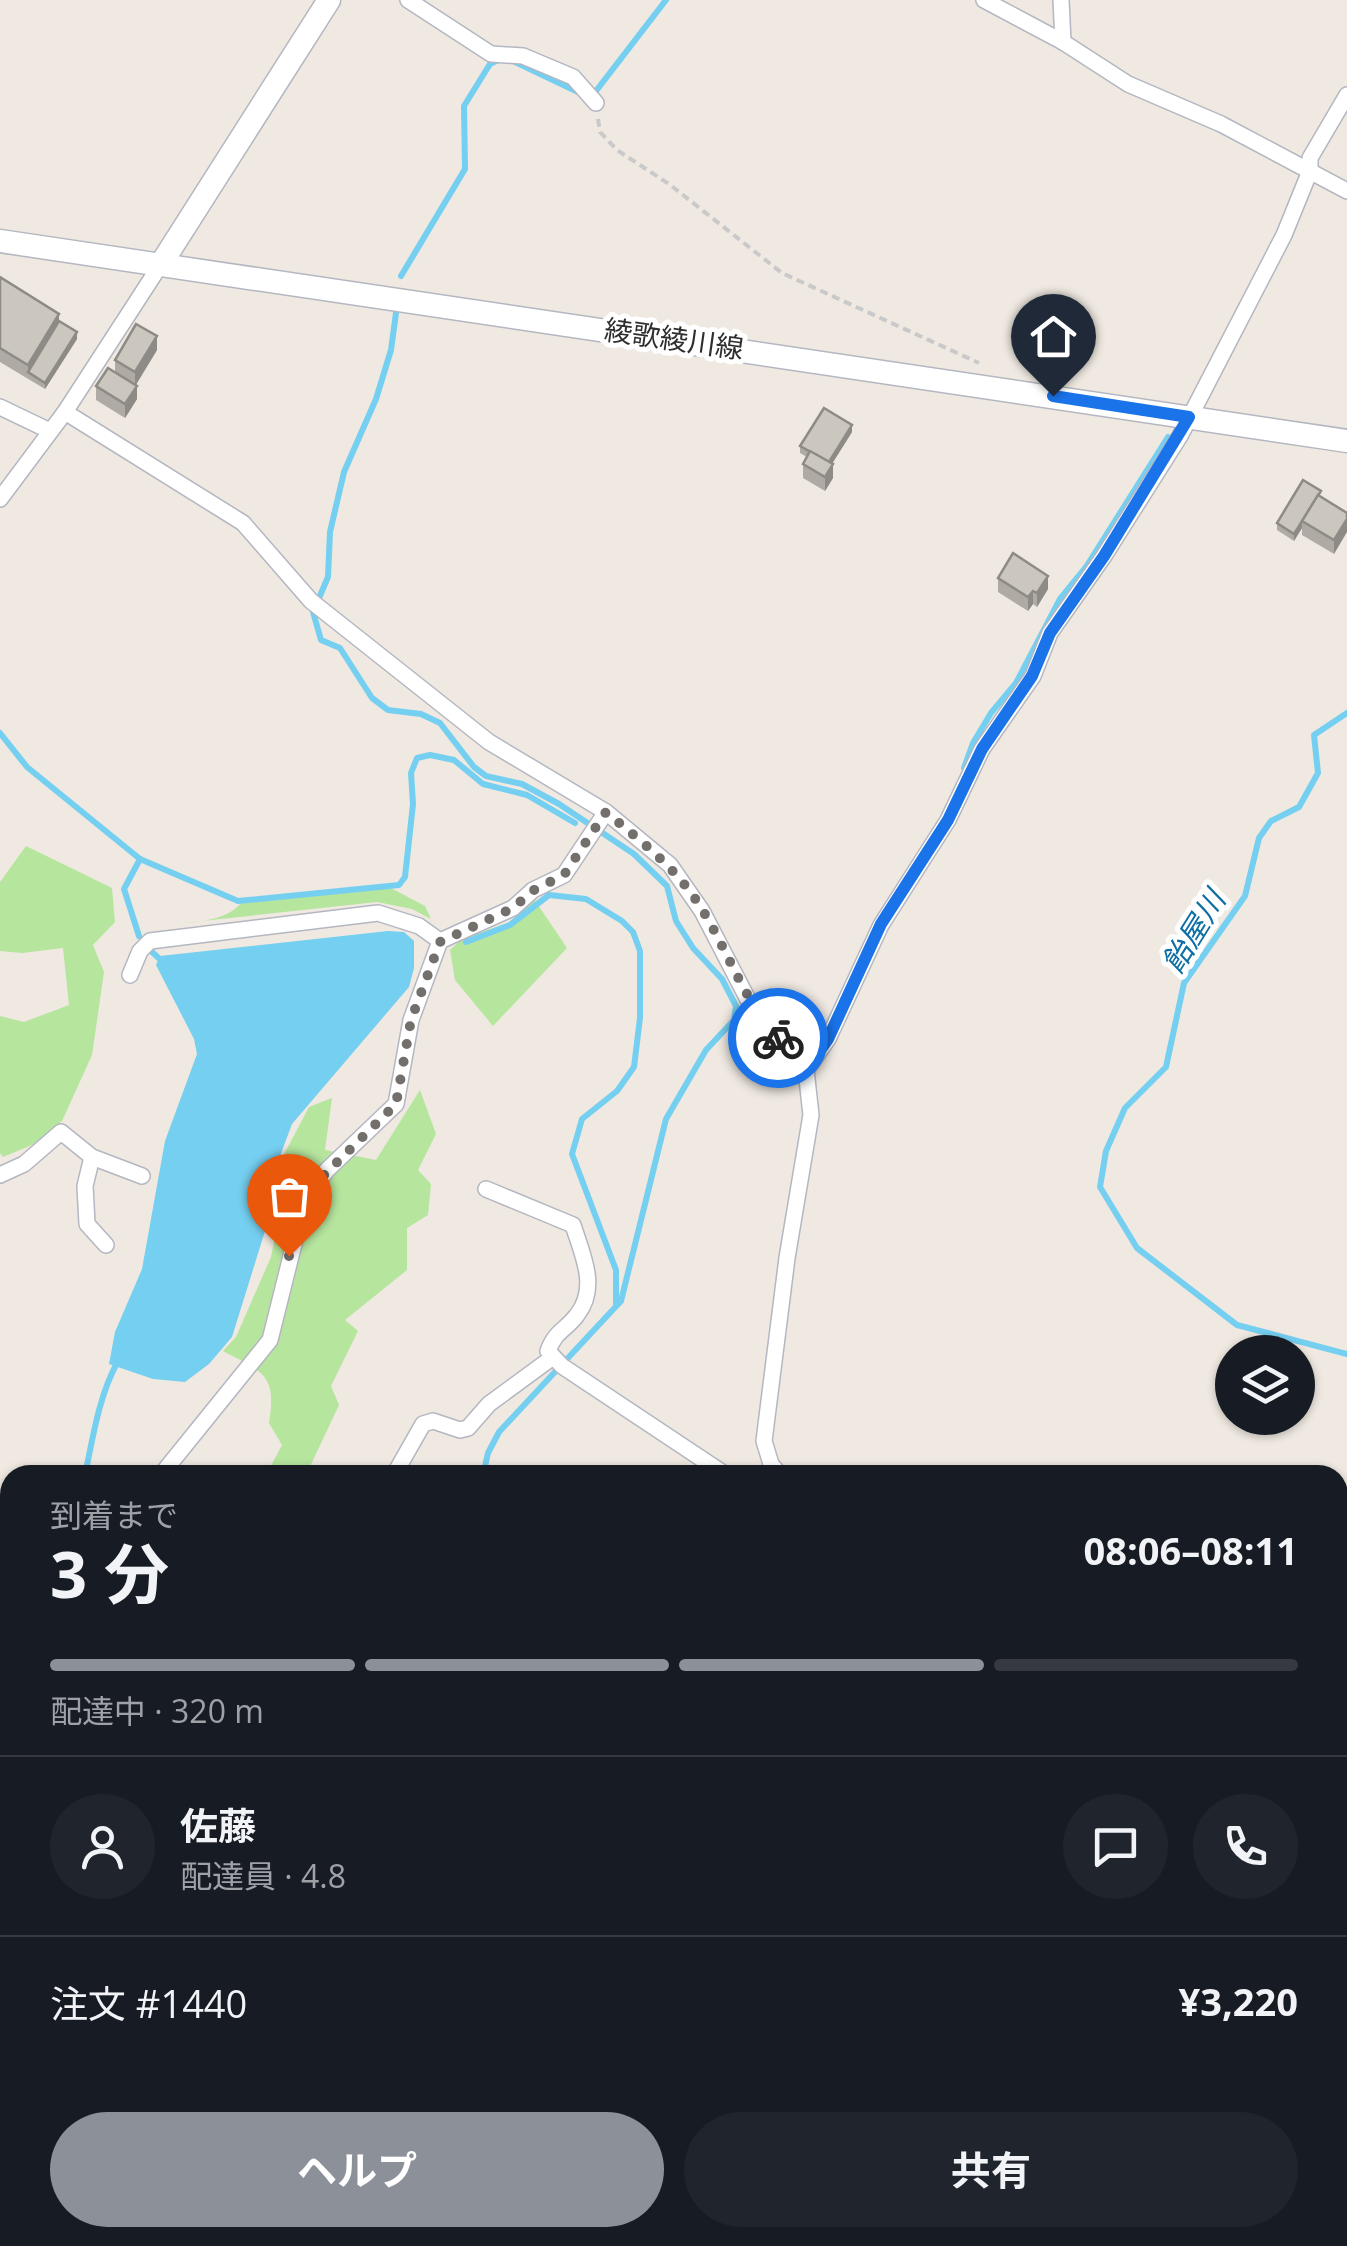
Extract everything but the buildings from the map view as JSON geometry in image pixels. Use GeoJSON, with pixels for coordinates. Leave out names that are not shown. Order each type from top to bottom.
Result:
{"type":"FeatureCollection","features":[{"type":"Feature","properties":{"kind":"main road"},"geometry":{"type":"LineString","coordinates":[[161,264],[329,0]]}},
{"type":"Feature","properties":{"kind":"main road","name":"綾歌綾川線"},"geometry":{"type":"LineString","coordinates":[[0,241],[1347,441]]}},
{"type":"Feature","properties":{"kind":"street"},"geometry":{"type":"LineString","coordinates":[[408,0],[491,54],[523,56],[572,76],[590,96]]}},
{"type":"Feature","properties":{"kind":"street"},"geometry":{"type":"LineString","coordinates":[[984,0],[1063,42],[1128,84],[1221,124],[1347,191]]}},
{"type":"Feature","properties":{"kind":"street"},"geometry":{"type":"LineString","coordinates":[[1061,0],[1063,42]]}},
{"type":"Feature","properties":{"kind":"street"},"geometry":{"type":"LineString","coordinates":[[806,1070],[828,1039],[881,924],[948,820],[982,749],[1032,676],[1050,633],[1104,556],[1189,417],[1284,236],[1310,171],[1310,158],[1347,95]]}},
{"type":"Feature","properties":{"kind":"street"},"geometry":{"type":"LineString","coordinates":[[0,499],[65,412],[161,264]]}},
{"type":"Feature","properties":{"kind":"street"},"geometry":{"type":"LineString","coordinates":[[0,407],[50,432]]}},
{"type":"Feature","properties":{"kind":"street"},"geometry":{"type":"LineString","coordinates":[[65,412],[243,524],[316,605],[489,742],[599,822],[670,865],[702,910],[755,1013],[806,1070],[810,1115],[764,1442],[773,1465]]}},
{"type":"Feature","properties":{"kind":"street"},"geometry":{"type":"LineString","coordinates":[[169,1465],[270,1340],[305,1200],[327,1170],[396,1104],[411,1020],[440,942],[513,908],[534,890],[564,875],[599,822]]}},
{"type":"Feature","properties":{"kind":"street"},"geometry":{"type":"LineString","coordinates":[[130,975],[140,951],[150,941],[378,913],[419,926],[440,942]]}},
{"type":"Feature","properties":{"kind":"street"},"geometry":{"type":"LineString","coordinates":[[0,1175],[24,1164],[60,1132],[92,1157],[142,1176]]}},
{"type":"Feature","properties":{"kind":"street"},"geometry":{"type":"LineString","coordinates":[[92,1157],[84,1186],[87,1224],[106,1246]]}},
{"type":"Feature","properties":{"kind":"street"},"geometry":{"type":"LineString","coordinates":[[486,1189],[572,1224],[588,1273],[587,1298],[576,1318],[555,1332],[548,1351],[558,1362],[711,1465]]}},
{"type":"Feature","properties":{"kind":"street"},"geometry":{"type":"LineString","coordinates":[[400,1465],[424,1424],[432,1421],[460,1430],[468,1428],[488,1404],[558,1362]]}},
{"type":"Feature","properties":{"kind":"path"},"geometry":{"type":"LineString","coordinates":[[590,96],[600,132],[617,150],[669,184],[782,272],[981,364],[986,386]]}},
{"type":"Feature","properties":{"kind":"green space"},"geometry":{"type":"Polygon","coordinates":[[[26,846],[112,888],[115,922],[93,945],[104,972],[92,1055],[62,1121],[32,1145],[3,1157],[0,1016],[24,1022],[69,1005],[63,948],[22,953],[0,951],[0,882],[26,846]]]}},
{"type":"Feature","properties":{"kind":"green space"},"geometry":{"type":"Polygon","coordinates":[[[389,887],[425,906],[431,919],[412,909],[377,902],[202,921],[226,914],[241,903],[389,887]]]}},
{"type":"Feature","properties":{"kind":"green space"},"geometry":{"type":"Polygon","coordinates":[[[534,899],[567,948],[493,1026],[455,980],[450,950],[462,939],[510,922],[534,899]]]}},
{"type":"Feature","properties":{"kind":"green space"},"geometry":{"type":"Polygon","coordinates":[[[420,1090],[436,1134],[418,1170],[431,1184],[428,1215],[407,1228],[407,1270],[345,1320],[358,1331],[331,1386],[339,1405],[311,1465],[271,1465],[282,1445],[269,1423],[269,1384],[257,1370],[223,1351],[236,1337],[271,1257],[280,1210],[281,1160],[309,1107],[332,1098],[325,1150],[376,1160],[420,1090]]]}},
{"type":"Feature","properties":{"kind":"water"},"geometry":{"type":"Polygon","coordinates":[[[404,932],[414,941],[409,987],[292,1124],[274,1172],[270,1215],[232,1337],[209,1364],[185,1382],[153,1379],[109,1364],[115,1332],[142,1269],[165,1141],[197,1054],[194,1039],[156,965],[160,956],[404,932]]]}},
{"type":"Feature","properties":{"kind":"waterway"},"geometry":{"type":"LineString","coordinates":[[590,92],[596,91],[666,0]]}},
{"type":"Feature","properties":{"kind":"waterway"},"geometry":{"type":"LineString","coordinates":[[401,276],[465,169],[464,106],[490,64],[500,59]]}},
{"type":"Feature","properties":{"kind":"waterway"},"geometry":{"type":"LineString","coordinates":[[513,61],[578,92]]}},
{"type":"Feature","properties":{"kind":"waterway"},"geometry":{"type":"LineString","coordinates":[[396,313],[391,350],[376,399],[344,472],[330,532],[328,577],[313,612],[321,640],[340,648],[372,698],[388,710],[421,714],[440,723],[474,767],[486,776],[522,784],[634,854],[667,886],[676,921],[693,948],[722,979],[736,1006],[734,1020],[706,1050],[666,1119],[621,1301],[499,1432],[485,1465]]}},
{"type":"Feature","properties":{"kind":"waterway"},"geometry":{"type":"LineString","coordinates":[[964,768],[973,743],[1016,683],[1060,599],[1086,567],[1168,437]]}},
{"type":"Feature","properties":{"kind":"waterway","name":"飴屋川"},"geometry":{"type":"LineString","coordinates":[[1347,713],[1314,735],[1318,773],[1299,807],[1271,821],[1259,838],[1245,896],[1184,983],[1166,1067],[1125,1108],[1106,1151],[1100,1187],[1137,1248],[1237,1325],[1347,1354]]}},
{"type":"Feature","properties":{"kind":"waterway"},"geometry":{"type":"LineString","coordinates":[[0,733],[27,767],[140,859],[238,901],[399,885],[405,877],[413,804],[411,773],[417,758],[430,755],[454,760],[483,784],[527,795],[575,823]]}},
{"type":"Feature","properties":{"kind":"waterway"},"geometry":{"type":"LineString","coordinates":[[139,936],[124,889],[140,859]]}},
{"type":"Feature","properties":{"kind":"waterway"},"geometry":{"type":"LineString","coordinates":[[466,942],[510,925],[549,895],[586,899],[633,932],[640,951],[640,1018],[634,1067],[617,1091],[582,1119],[572,1154],[616,1270],[616,1305]]}},
{"type":"Feature","properties":{"kind":"waterway"},"geometry":{"type":"LineString","coordinates":[[151,951],[164,963]]}},
{"type":"Feature","properties":{"kind":"waterway"},"geometry":{"type":"LineString","coordinates":[[87,1465],[101,1403],[117,1363]]}},
{"type":"Feature","properties":{"kind":"way so far"},"geometry":{"type":"LineString","coordinates":[[289,1256],[305,1200],[313,1186],[396,1104],[411,1020],[440,942],[513,908],[534,890],[564,875],[606,812],[670,865],[702,910],[755,1013],[778,1038]]}},
{"type":"Feature","properties":{"kind":"route"},"geometry":{"type":"LineString","coordinates":[[778,1038],[806,1070],[828,1039],[881,924],[948,820],[982,749],[1032,676],[1050,633],[1104,556],[1189,417],[1053,396]]}}]}
